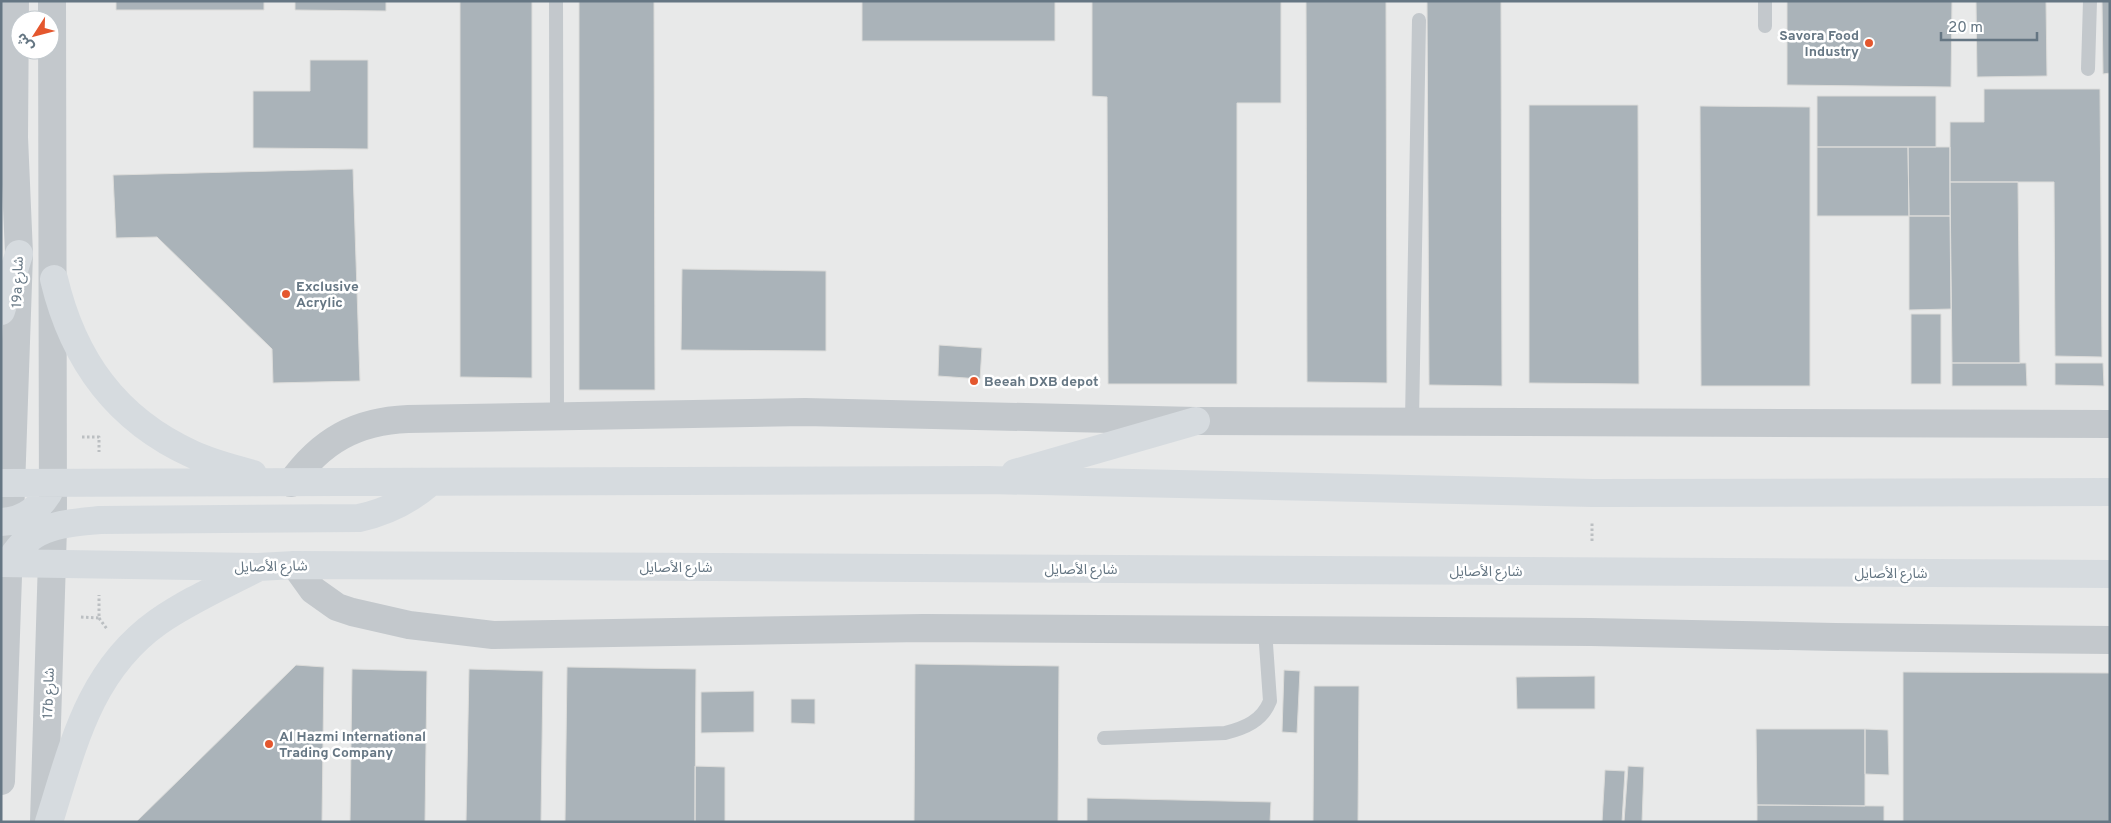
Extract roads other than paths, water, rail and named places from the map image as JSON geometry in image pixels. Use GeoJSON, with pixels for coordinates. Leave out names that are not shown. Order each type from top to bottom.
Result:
{"type":"FeatureCollection","features":[{"type":"Feature","properties":{"kind":"main road"},"geometry":{"type":"LineString","coordinates":[[1,311],[19,254]]}},
{"type":"Feature","properties":{"kind":"main road"},"geometry":{"type":"LineString","coordinates":[[54,279],[60,306],[82,357],[116,401],[165,440],[192,454],[286,483]]}},
{"type":"Feature","properties":{"kind":"main road"},"geometry":{"type":"LineString","coordinates":[[988,480],[1196,421]]}},
{"type":"Feature","properties":{"kind":"main road"},"geometry":{"type":"LineString","coordinates":[[6,483],[988,480],[1593,493],[2110,492]]}},
{"type":"Feature","properties":{"kind":"main road"},"geometry":{"type":"LineString","coordinates":[[5,563],[21,543],[31,536],[53,527],[100,520],[359,518],[379,514],[398,506],[415,496],[431,482]]}},
{"type":"Feature","properties":{"kind":"main road"},"geometry":{"type":"LineString","coordinates":[[5,522],[21,518],[40,505],[48,495],[53,484]]}},
{"type":"Feature","properties":{"kind":"main road","name":"شارع الأصايل"},"geometry":{"type":"LineString","coordinates":[[5,563],[258,567],[295,565],[2110,574]]}},
{"type":"Feature","properties":{"kind":"main road"},"geometry":{"type":"LineString","coordinates":[[49,822],[82,718],[108,671],[124,651],[140,636],[176,610],[258,567]]}},
{"type":"Feature","properties":{"kind":"street","name":"19a شارع"},"geometry":{"type":"LineString","coordinates":[[5,563],[6,483],[19,254],[8,170],[8,49],[15,1]]}},
{"type":"Feature","properties":{"kind":"street"},"geometry":{"type":"LineString","coordinates":[[52,1],[54,279],[53,563]]}},
{"type":"Feature","properties":{"kind":"street"},"geometry":{"type":"LineString","coordinates":[[286,483],[316,452],[350,431],[388,420],[408,419],[805,412],[1196,421],[2110,424]]}},
{"type":"Feature","properties":{"kind":"street"},"geometry":{"type":"LineString","coordinates":[[1,781],[5,563]]}},
{"type":"Feature","properties":{"kind":"street","name":"17b شارع"},"geometry":{"type":"LineString","coordinates":[[44,822],[53,563]]}},
{"type":"Feature","properties":{"kind":"street"},"geometry":{"type":"LineString","coordinates":[[295,565],[313,590],[337,607],[408,625],[493,635],[924,628],[1581,632],[2110,640]]}},
{"type":"Feature","properties":{"kind":"lane"},"geometry":{"type":"LineString","coordinates":[[556,1],[557,416]]}},
{"type":"Feature","properties":{"kind":"lane"},"geometry":{"type":"LineString","coordinates":[[1765,1],[1765,26]]}},
{"type":"Feature","properties":{"kind":"lane"},"geometry":{"type":"LineString","coordinates":[[2088,69],[2090,1]]}},
{"type":"Feature","properties":{"kind":"lane"},"geometry":{"type":"LineString","coordinates":[[1412,421],[1419,20]]}},
{"type":"Feature","properties":{"kind":"lane"},"geometry":{"type":"LineString","coordinates":[[1104,738],[1225,733],[1242,729],[1254,722],[1267,709],[1270,701],[1265,630]]}},
{"type":"Feature","properties":{"kind":"place","name":"Savora Food Industry"},"geometry":{"type":"Point","coordinates":[1869,43]}},
{"type":"Feature","properties":{"kind":"place","name":"Exclusive Acrylic"},"geometry":{"type":"Point","coordinates":[286,294]}},
{"type":"Feature","properties":{"kind":"place","name":"Beeah DXB depot"},"geometry":{"type":"Point","coordinates":[974,381]}},
{"type":"Feature","properties":{"kind":"place","name":"Al Hazmi International Trading Company"},"geometry":{"type":"Point","coordinates":[269,744]}}]}
